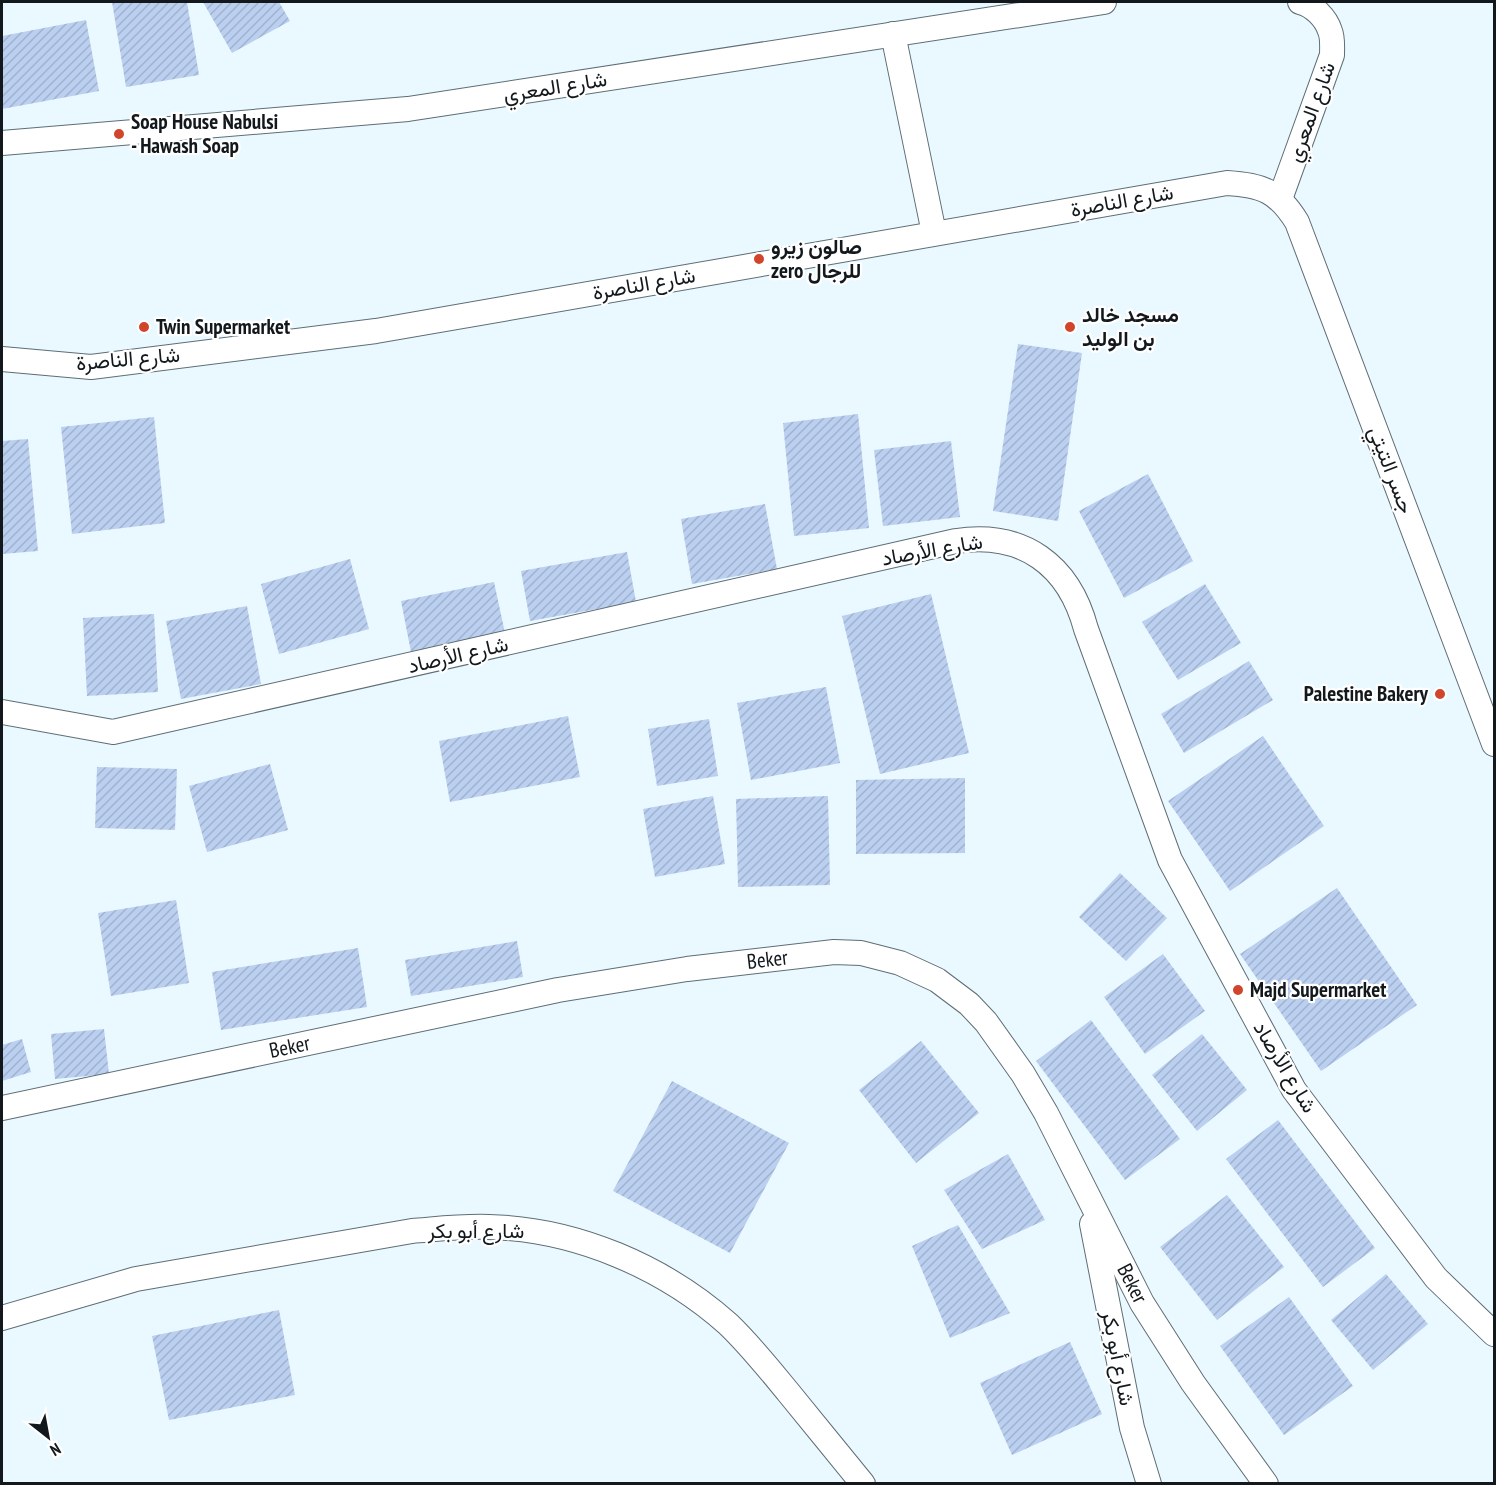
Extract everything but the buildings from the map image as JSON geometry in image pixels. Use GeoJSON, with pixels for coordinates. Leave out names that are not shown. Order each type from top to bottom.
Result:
{"type":"FeatureCollection","features":[{"type":"Feature","properties":{"kind":"street","name":"شارع المعري"},"geometry":{"type":"LineString","coordinates":[[2,143],[408,110],[1104,2]]}},
{"type":"Feature","properties":{"kind":"street","name":"شارع المعري"},"geometry":{"type":"LineString","coordinates":[[1280,199],[1332,55],[1331,33],[1323,17],[1306,3],[1300,2]]}},
{"type":"Feature","properties":{"kind":"street"},"geometry":{"type":"LineString","coordinates":[[894,34],[934,234]]}},
{"type":"Feature","properties":{"kind":"street","name":"شارع الناصرة"},"geometry":{"type":"LineString","coordinates":[[2,359],[91,367],[376,331],[1227,183],[1251,184],[1280,199]]}},
{"type":"Feature","properties":{"kind":"street","name":"جسر التيتي"},"geometry":{"type":"LineString","coordinates":[[1280,199],[1297,222],[1494,744]]}},
{"type":"Feature","properties":{"kind":"street"},"geometry":{"type":"LineString","coordinates":[[2,368],[43,362]]}},
{"type":"Feature","properties":{"kind":"street","name":"شارع الأرصاد"},"geometry":{"type":"LineString","coordinates":[[2,712],[113,732],[956,541],[991,539],[1029,550],[1060,574],[1072,590],[1081,609],[1090,640],[1170,860],[1294,1090],[1436,1278],[1494,1334]]}},
{"type":"Feature","properties":{"kind":"street","name":"Beker"},"geometry":{"type":"LineString","coordinates":[[2,1108],[558,990],[687,969],[834,952],[861,953],[900,963],[937,980],[969,1004],[986,1022],[1023,1074],[1142,1303],[1193,1383],[1266,1484]]}},
{"type":"Feature","properties":{"kind":"street","name":"شارع أبو بكر"},"geometry":{"type":"LineString","coordinates":[[1086,1195],[1132,1428],[1149,1484]]}},
{"type":"Feature","properties":{"kind":"street","name":"شارع أبو بكر"},"geometry":{"type":"LineString","coordinates":[[2,1318],[136,1279],[412,1232],[453,1227],[528,1230],[574,1240],[635,1263],[668,1280],[699,1301],[755,1352],[863,1484]]}},
{"type":"Feature","properties":{"kind":"place","name":"Soap House Nabulsi - Hawash Soap"},"geometry":{"type":"Point","coordinates":[119,134]}},
{"type":"Feature","properties":{"kind":"place","name":"صالون زيرو zero للرجال"},"geometry":{"type":"Point","coordinates":[759,259]}},
{"type":"Feature","properties":{"kind":"place","name":"Twin Supermarket"},"geometry":{"type":"Point","coordinates":[144,327]}},
{"type":"Feature","properties":{"kind":"place","name":"مسجد خالد بن الوليد"},"geometry":{"type":"Point","coordinates":[1070,327]}},
{"type":"Feature","properties":{"kind":"place","name":"Palestine Bakery"},"geometry":{"type":"Point","coordinates":[1440,694]}},
{"type":"Feature","properties":{"kind":"place","name":"Majd Supermarket"},"geometry":{"type":"Point","coordinates":[1238,990]}}]}
